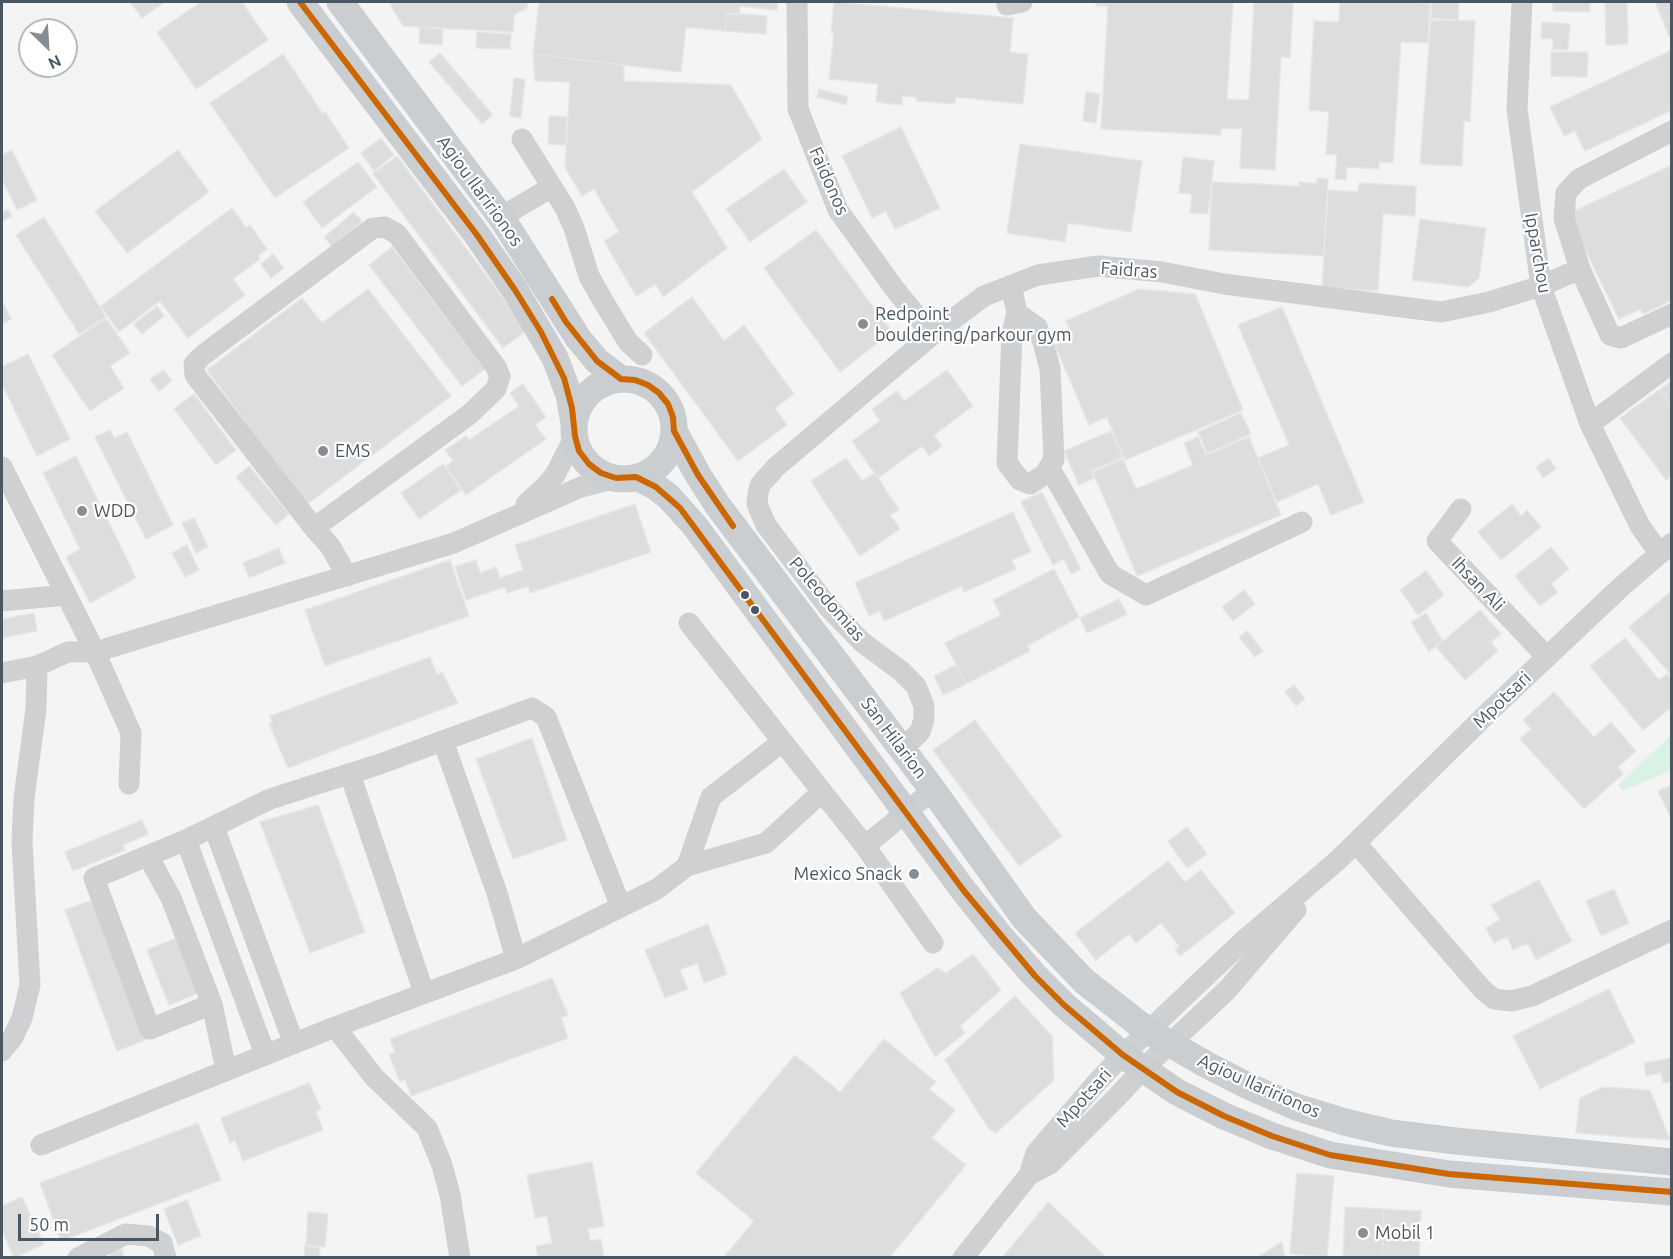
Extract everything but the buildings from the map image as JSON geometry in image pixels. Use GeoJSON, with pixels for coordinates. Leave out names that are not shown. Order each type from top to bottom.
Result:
{"type":"FeatureCollection","features":[{"type":"Feature","properties":{"kind":"main road","name":"Agiou Ilaririonos"},"geometry":{"type":"LineString","coordinates":[[300,2],[477,236],[515,290],[555,358],[569,394],[574,429]]}},
{"type":"Feature","properties":{"kind":"main road","name":"Agiou Ilaririonos"},"geometry":{"type":"LineString","coordinates":[[340,2],[501,216],[578,338],[597,361],[621,379]]}},
{"type":"Feature","properties":{"kind":"main road"},"geometry":{"type":"LineString","coordinates":[[621,379],[635,380],[659,393],[668,404],[673,417],[674,431],[671,446],[663,460],[651,471],[626,477],[601,473],[589,464],[579,451],[574,429],[579,406],[590,392],[604,383],[621,379]]}},
{"type":"Feature","properties":{"kind":"main road","name":"San Hilarion"},"geometry":{"type":"LineString","coordinates":[[674,431],[712,498],[933,790],[989,871]]}},
{"type":"Feature","properties":{"kind":"main road","name":"Agiou Ilaririonos"},"geometry":{"type":"LineString","coordinates":[[626,477],[656,487],[680,508],[964,891],[1035,976],[1064,1005],[1133,1062],[1178,1092],[1224,1116],[1272,1136],[1330,1155],[1449,1174],[1671,1192]]}},
{"type":"Feature","properties":{"kind":"main road","name":"Agiou Ilaririonos"},"geometry":{"type":"LineString","coordinates":[[989,871],[1024,918],[1067,964],[1101,995],[1159,1037],[1206,1065],[1296,1107],[1391,1133],[1671,1162]]}},
{"type":"Feature","properties":{"kind":"street","name":"Faidonos"},"geometry":{"type":"LineString","coordinates":[[797,2],[798,109],[838,210],[894,288],[932,335]]}},
{"type":"Feature","properties":{"kind":"street","name":"Ipparchou"},"geometry":{"type":"LineString","coordinates":[[1522,2],[1517,109],[1541,286],[1590,424],[1640,526],[1665,548]]}},
{"type":"Feature","properties":{"kind":"street"},"geometry":{"type":"LineString","coordinates":[[1671,131],[1579,179],[1566,193],[1564,218],[1581,269],[1611,335],[1621,338],[1671,314]]}},
{"type":"Feature","properties":{"kind":"street"},"geometry":{"type":"LineString","coordinates":[[522,140],[552,187],[574,228],[594,284],[628,342],[642,355]]}},
{"type":"Feature","properties":{"kind":"street"},"geometry":{"type":"LineString","coordinates":[[501,216],[552,187]]}},
{"type":"Feature","properties":{"kind":"street"},"geometry":{"type":"LineString","coordinates":[[314,528],[470,414],[496,388],[500,376],[496,367],[397,234],[385,227],[373,228],[194,364],[195,375],[314,528],[330,546],[347,576]]}},
{"type":"Feature","properties":{"kind":"street","name":"Faidras"},"geometry":{"type":"LineString","coordinates":[[776,467],[932,335],[984,296],[1038,275],[1098,266],[1162,272],[1224,284],[1441,312],[1489,302],[1541,286],[1581,269]]}},
{"type":"Feature","properties":{"kind":"street"},"geometry":{"type":"LineString","coordinates":[[1011,285],[1017,313],[1012,333],[1007,463],[1020,480],[1030,484],[1045,474],[1054,459],[1050,369],[1044,342],[1037,327],[1017,313]]}},
{"type":"Feature","properties":{"kind":"street"},"geometry":{"type":"LineString","coordinates":[[1590,424],[1671,363]]}},
{"type":"Feature","properties":{"kind":"street"},"geometry":{"type":"LineString","coordinates":[[486,530],[521,507],[546,486],[562,463],[574,429]]}},
{"type":"Feature","properties":{"kind":"street"},"geometry":{"type":"LineString","coordinates":[[2,467],[95,652],[131,734],[129,784]]}},
{"type":"Feature","properties":{"kind":"street","name":"Poleodomias"},"geometry":{"type":"LineString","coordinates":[[776,467],[760,485],[758,494],[757,504],[766,525],[845,627],[910,679],[921,695],[924,719],[920,732],[902,749]]}},
{"type":"Feature","properties":{"kind":"street"},"geometry":{"type":"LineString","coordinates":[[1049,467],[1110,574],[1146,595],[1302,522]]}},
{"type":"Feature","properties":{"kind":"street"},"geometry":{"type":"LineString","coordinates":[[2,673],[37,666],[68,652],[95,652],[454,543],[581,487],[626,477]]}},
{"type":"Feature","properties":{"kind":"street","name":"Ihsan Ali"},"geometry":{"type":"LineString","coordinates":[[1461,509],[1437,541],[1547,657]]}},
{"type":"Feature","properties":{"kind":"street","name":"Mpotsari"},"geometry":{"type":"LineString","coordinates":[[963,1257],[1029,1175],[1036,1153],[1098,1081],[1133,1062],[1159,1037],[1227,990],[1337,861],[1492,709],[1665,548]]}},
{"type":"Feature","properties":{"kind":"street"},"geometry":{"type":"LineString","coordinates":[[2,601],[66,595]]}},
{"type":"Feature","properties":{"kind":"street"},"geometry":{"type":"LineString","coordinates":[[689,623],[865,846],[933,943]]}},
{"type":"Feature","properties":{"kind":"street"},"geometry":{"type":"LineString","coordinates":[[2,1051],[13,1037],[22,1018],[30,985],[22,841],[24,798],[36,709],[37,666]]}},
{"type":"Feature","properties":{"kind":"street"},"geometry":{"type":"LineString","coordinates":[[212,1004],[150,1029],[94,878],[186,840],[270,799],[350,774],[532,708],[546,717],[621,907]]}},
{"type":"Feature","properties":{"kind":"street"},"geometry":{"type":"LineString","coordinates":[[443,741],[497,893],[516,959]]}},
{"type":"Feature","properties":{"kind":"street"},"geometry":{"type":"LineString","coordinates":[[687,866],[711,797],[782,742]]}},
{"type":"Feature","properties":{"kind":"street"},"geometry":{"type":"LineString","coordinates":[[350,774],[424,993]]}},
{"type":"Feature","properties":{"kind":"street"},"geometry":{"type":"LineString","coordinates":[[865,846],[933,790]]}},
{"type":"Feature","properties":{"kind":"street"},"geometry":{"type":"LineString","coordinates":[[41,1144],[265,1054],[516,959],[657,889],[687,866],[766,843],[822,792]]}},
{"type":"Feature","properties":{"kind":"street"},"geometry":{"type":"LineString","coordinates":[[214,827],[294,1044]]}},
{"type":"Feature","properties":{"kind":"street"},"geometry":{"type":"LineString","coordinates":[[186,840],[265,1054]]}},
{"type":"Feature","properties":{"kind":"street"},"geometry":{"type":"LineString","coordinates":[[1356,843],[1482,989],[1488,995],[1503,1001],[1532,996],[1671,930]]}},
{"type":"Feature","properties":{"kind":"street"},"geometry":{"type":"LineString","coordinates":[[148,856],[171,898],[212,1004],[226,1070]]}},
{"type":"Feature","properties":{"kind":"street"},"geometry":{"type":"LineString","coordinates":[[335,1027],[374,1077],[427,1128],[442,1165],[450,1195],[460,1257]]}},
{"type":"Feature","properties":{"kind":"street"},"geometry":{"type":"LineString","coordinates":[[78,1257],[126,1234],[148,1236],[162,1242],[166,1257]]}},
{"type":"Feature","properties":{"kind":"green space"},"geometry":{"type":"Polygon","coordinates":[[[1671,735],[1671,770],[1623,791],[1618,785],[1671,735]]]}},
{"type":"Feature","properties":{"kind":"transit line"},"geometry":{"type":"LineString","coordinates":[[300,2],[477,235],[515,290],[541,332],[564,378],[579,451],[589,464],[601,473],[616,478],[636,477],[656,487],[680,508],[964,891],[1035,976],[1064,1005],[1123,1055],[1177,1092],[1224,1116],[1272,1136],[1330,1155],[1449,1174],[1672,1192]]}},
{"type":"Feature","properties":{"kind":"transit line"},"geometry":{"type":"LineString","coordinates":[[552,299],[566,322],[597,361],[621,379],[635,380],[648,385],[668,404],[673,417],[674,431],[698,475],[733,526]]}},
{"type":"Feature","properties":{"kind":"place","name":"Redpoint bouldering/parkour gym"},"geometry":{"type":"Point","coordinates":[863,324]}},
{"type":"Feature","properties":{"kind":"place","name":"EMS"},"geometry":{"type":"Point","coordinates":[323,451]}},
{"type":"Feature","properties":{"kind":"place","name":"WDD"},"geometry":{"type":"Point","coordinates":[82,511]}},
{"type":"Feature","properties":{"kind":"place","name":"Mexico Snack"},"geometry":{"type":"Point","coordinates":[914,874]}},
{"type":"Feature","properties":{"kind":"place","name":"Mobil 1"},"geometry":{"type":"Point","coordinates":[1363,1233]}}]}
